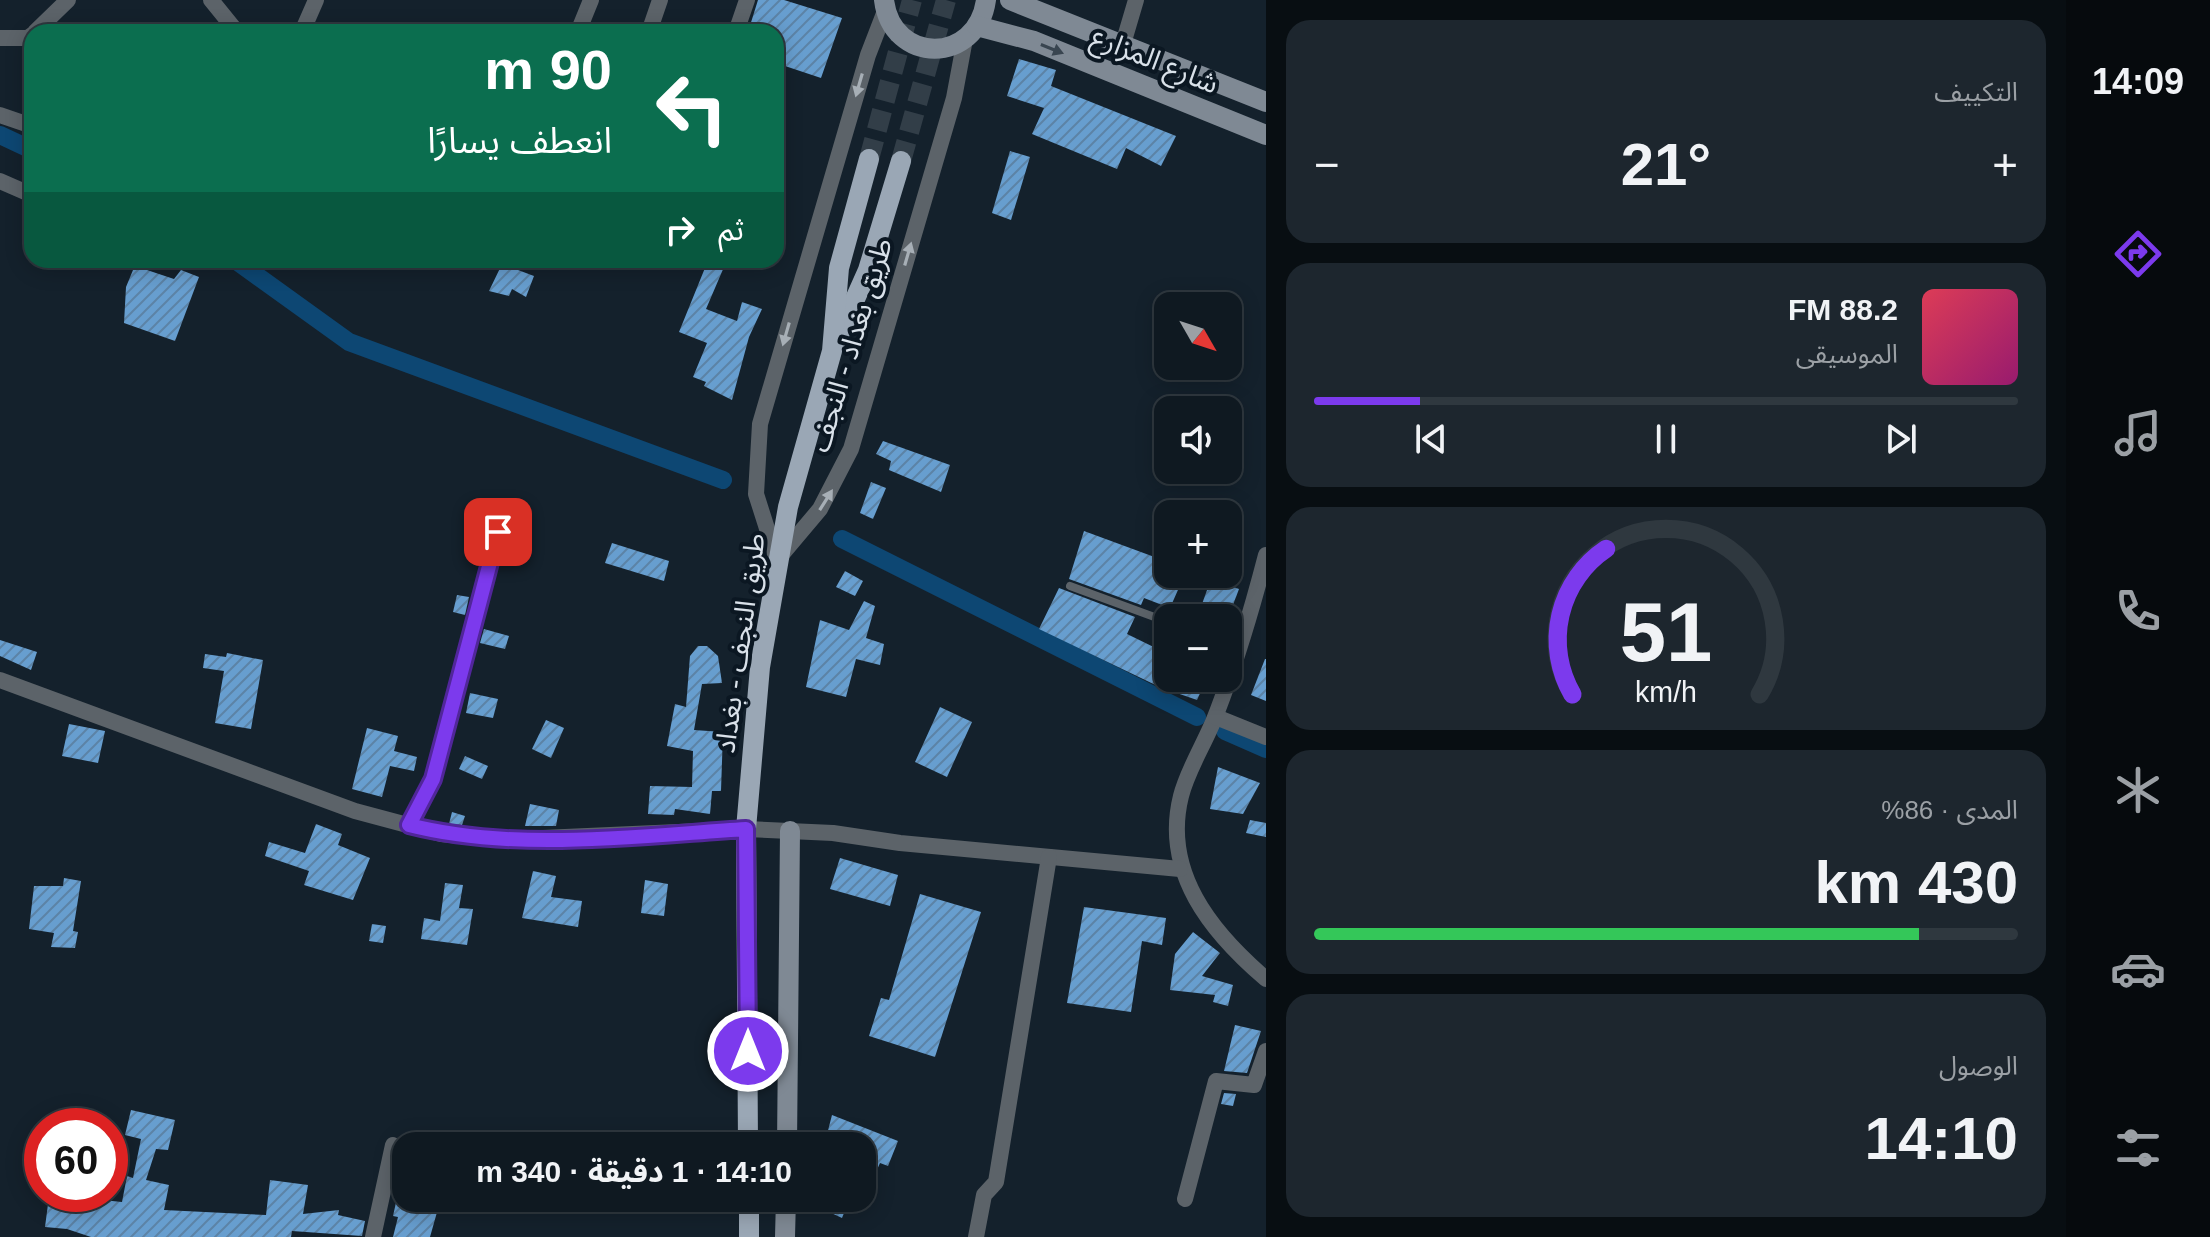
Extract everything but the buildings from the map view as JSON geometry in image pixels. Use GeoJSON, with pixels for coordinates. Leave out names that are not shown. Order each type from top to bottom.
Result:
{"type":"FeatureCollection","features":[{"type":"Feature","properties":{"kind":"main road","name":"طريق النجف - بغداد"},"geometry":{"type":"LineString","coordinates":[[748,1132],[746,829],[760,667],[777,560],[801,455],[832,351],[839,268],[869,159]]}},
{"type":"Feature","properties":{"kind":"main road","name":"طريق بغداد - النجف"},"geometry":{"type":"LineString","coordinates":[[832,351],[868,270],[901,161]]}},
{"type":"Feature","properties":{"kind":"main road"},"geometry":{"type":"LineString","coordinates":[[749,1212],[749,1237]]}},
{"type":"Feature","properties":{"kind":"street"},"geometry":{"type":"LineString","coordinates":[[43,24],[68,0]]}},
{"type":"Feature","properties":{"kind":"street"},"geometry":{"type":"LineString","coordinates":[[211,0],[230,24]]}},
{"type":"Feature","properties":{"kind":"street"},"geometry":{"type":"LineString","coordinates":[[306,24],[316,0]]}},
{"type":"Feature","properties":{"kind":"street"},"geometry":{"type":"LineString","coordinates":[[581,24],[591,0]]}},
{"type":"Feature","properties":{"kind":"street"},"geometry":{"type":"LineString","coordinates":[[652,24],[660,0]]}},
{"type":"Feature","properties":{"kind":"street"},"geometry":{"type":"LineString","coordinates":[[739,24],[747,0]]}},
{"type":"Feature","properties":{"kind":"street"},"geometry":{"type":"LineString","coordinates":[[884,6],[895,31],[913,44],[945,48],[971,32],[986,0]]}},
{"type":"Feature","properties":{"kind":"street","name":"شارع المزارع"},"geometry":{"type":"LineString","coordinates":[[1010,0],[1266,102]]}},
{"type":"Feature","properties":{"kind":"street"},"geometry":{"type":"LineString","coordinates":[[1123,44],[1136,0]]}},
{"type":"Feature","properties":{"kind":"street"},"geometry":{"type":"LineString","coordinates":[[777,560],[756,494],[760,424],[884,6]]}},
{"type":"Feature","properties":{"kind":"street","name":"شارع المزارع"},"geometry":{"type":"LineString","coordinates":[[971,32],[1034,41],[1266,135]]}},
{"type":"Feature","properties":{"kind":"street","name":"طريق بغداد - النجف"},"geometry":{"type":"LineString","coordinates":[[777,560],[820,509],[851,449],[971,32]]}},
{"type":"Feature","properties":{"kind":"street"},"geometry":{"type":"LineString","coordinates":[[0,38],[24,38]]}},
{"type":"Feature","properties":{"kind":"street"},"geometry":{"type":"LineString","coordinates":[[0,115],[24,123]]}},
{"type":"Feature","properties":{"kind":"street"},"geometry":{"type":"LineString","coordinates":[[0,181],[24,192]]}},
{"type":"Feature","properties":{"kind":"street"},"geometry":{"type":"LineString","coordinates":[[409,825],[433,779],[498,532]]}},
{"type":"Feature","properties":{"kind":"street"},"geometry":{"type":"LineString","coordinates":[[1242,625],[1266,555]]}},
{"type":"Feature","properties":{"kind":"street"},"geometry":{"type":"LineString","coordinates":[[0,680],[355,811],[441,834],[499,840],[746,829],[790,831],[1180,869]]}},
{"type":"Feature","properties":{"kind":"street"},"geometry":{"type":"LineString","coordinates":[[1223,692],[1216,717],[1182,794],[1175,828],[1180,869],[1199,906],[1266,979]]}},
{"type":"Feature","properties":{"kind":"street"},"geometry":{"type":"LineString","coordinates":[[1216,717],[1266,737]]}},
{"type":"Feature","properties":{"kind":"street"},"geometry":{"type":"LineString","coordinates":[[787,1132],[790,831]]}},
{"type":"Feature","properties":{"kind":"street"},"geometry":{"type":"LineString","coordinates":[[976,1237],[984,1195],[996,1182],[1049,857]]}},
{"type":"Feature","properties":{"kind":"street"},"geometry":{"type":"LineString","coordinates":[[1185,1199],[1216,1081],[1254,1085],[1266,1051]]}},
{"type":"Feature","properties":{"kind":"street"},"geometry":{"type":"LineString","coordinates":[[373,1237],[392,1150]]}},
{"type":"Feature","properties":{"kind":"street"},"geometry":{"type":"LineString","coordinates":[[785,1237],[786,1212]]}},
{"type":"Feature","properties":{"kind":"lane"},"geometry":{"type":"LineString","coordinates":[[1070,586],[1154,617]]}},
{"type":"Feature","properties":{"kind":"waterway"},"geometry":{"type":"LineString","coordinates":[[0,135],[24,146]]}},
{"type":"Feature","properties":{"kind":"waterway"},"geometry":{"type":"LineString","coordinates":[[246,268],[349,342],[723,480]]}},
{"type":"Feature","properties":{"kind":"waterway"},"geometry":{"type":"LineString","coordinates":[[842,539],[1197,717]]}},
{"type":"Feature","properties":{"kind":"waterway"},"geometry":{"type":"LineString","coordinates":[[1225,731],[1266,749]]}},
{"type":"Feature","properties":{"kind":"tunnel"},"geometry":{"type":"LineString","coordinates":[[869,159],[912,0]]}},
{"type":"Feature","properties":{"kind":"tunnel"},"geometry":{"type":"LineString","coordinates":[[901,161],[946,0]]}},
{"type":"Feature","properties":{"kind":"route"},"geometry":{"type":"LineString","coordinates":[[498,532],[433,779],[409,825],[441,834],[499,840],[746,829],[748,1051]]}}]}
